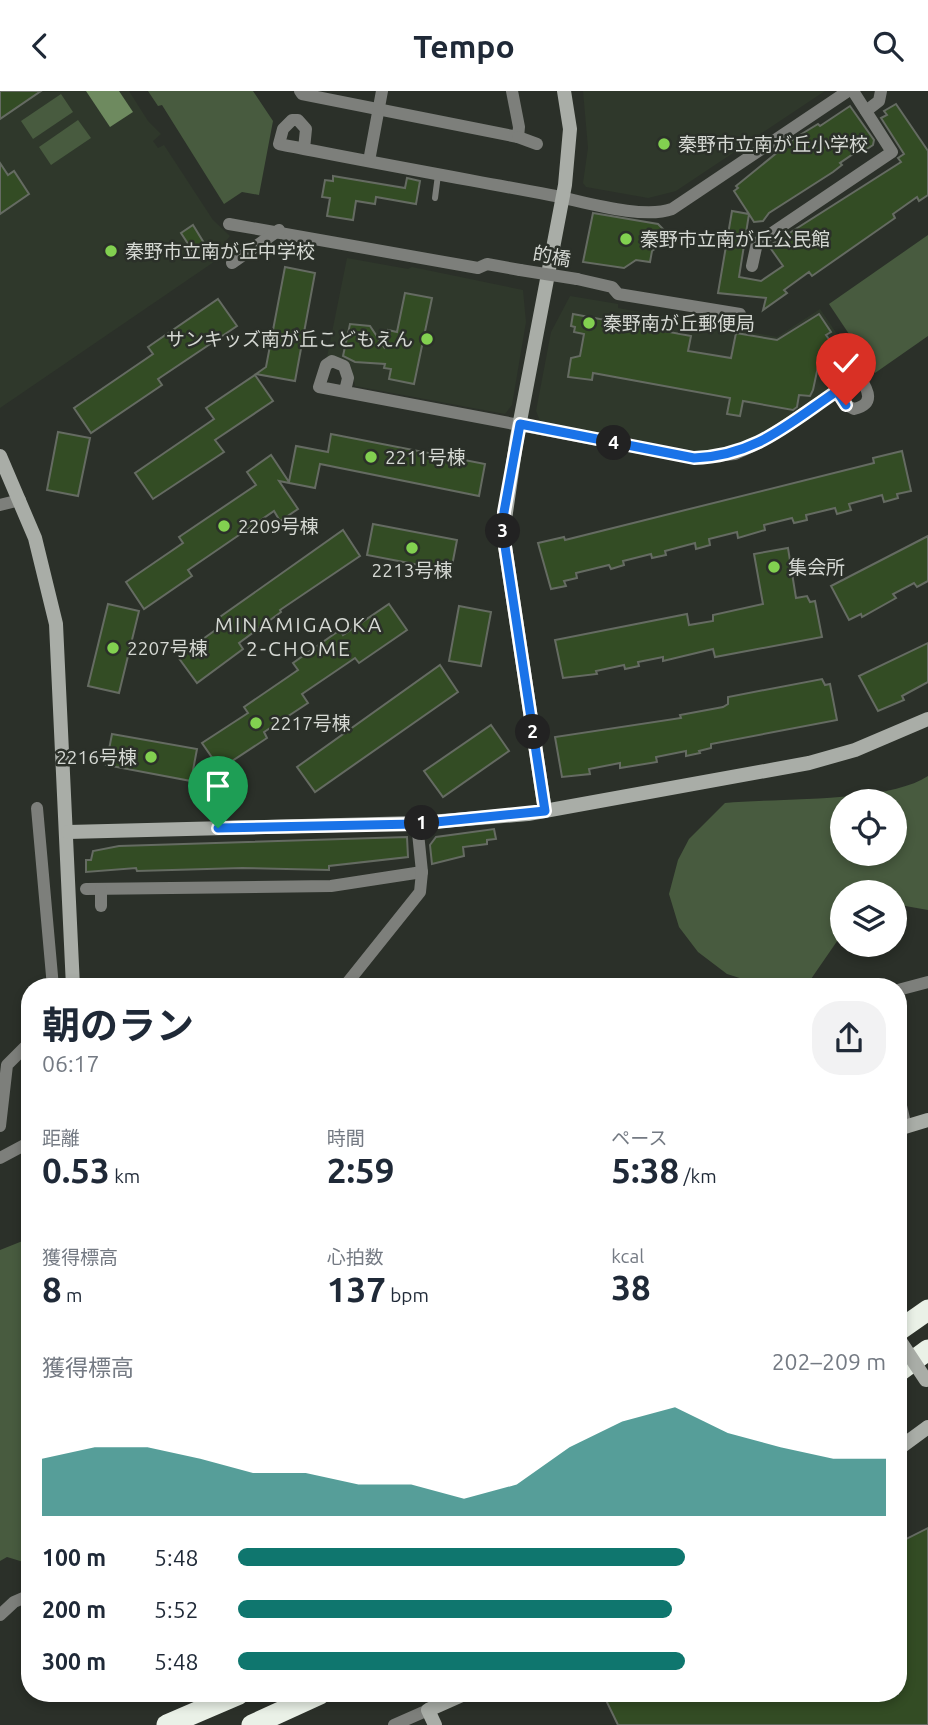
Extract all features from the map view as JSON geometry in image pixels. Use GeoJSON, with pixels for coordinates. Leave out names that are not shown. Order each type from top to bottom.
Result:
{"type":"FeatureCollection","features":[{"type":"Feature","properties":{"kind":"highway"},"geometry":{"type":"LineString","coordinates":[[907,1325],[928,1310]]}},
{"type":"Feature","properties":{"kind":"highway"},"geometry":{"type":"LineString","coordinates":[[907,1365],[928,1350]]}},
{"type":"Feature","properties":{"kind":"highway"},"geometry":{"type":"LineString","coordinates":[[167,1725],[220,1702]]}},
{"type":"Feature","properties":{"kind":"highway"},"geometry":{"type":"LineString","coordinates":[[252,1725],[302,1702]]}},
{"type":"Feature","properties":{"kind":"street"},"geometry":{"type":"LineString","coordinates":[[300,91],[302,95],[518,137],[537,144]]}},
{"type":"Feature","properties":{"kind":"street"},"geometry":{"type":"LineString","coordinates":[[369,161],[383,91]]}},
{"type":"Feature","properties":{"kind":"street"},"geometry":{"type":"LineString","coordinates":[[512,91],[518,137]]}},
{"type":"Feature","properties":{"kind":"street"},"geometry":{"type":"LineString","coordinates":[[545,811],[503,533],[504,512],[563,198],[570,129],[564,91]]}},
{"type":"Feature","properties":{"kind":"street"},"geometry":{"type":"LineString","coordinates":[[304,149],[646,213],[672,209],[850,91],[892,152],[757,246]]}},
{"type":"Feature","properties":{"kind":"street"},"geometry":{"type":"LineString","coordinates":[[866,111],[878,101],[881,91]]}},
{"type":"Feature","properties":{"kind":"street","name":"的橋"},"geometry":{"type":"LineString","coordinates":[[229,224],[279,230],[481,273],[487,264],[577,279],[612,287],[618,294],[740,314]]}},
{"type":"Feature","properties":{"kind":"street"},"geometry":{"type":"LineString","coordinates":[[232,263],[279,230]]}},
{"type":"Feature","properties":{"kind":"street"},"geometry":{"type":"LineString","coordinates":[[345,391],[694,458],[735,454],[759,443],[837,391]]}},
{"type":"Feature","properties":{"kind":"street"},"geometry":{"type":"LineString","coordinates":[[0,456],[38,550],[56,624],[68,832],[73,978]]}},
{"type":"Feature","properties":{"kind":"street"},"geometry":{"type":"LineString","coordinates":[[0,505],[20,500]]}},
{"type":"Feature","properties":{"kind":"street"},"geometry":{"type":"LineString","coordinates":[[68,832],[416,824],[545,811],[809,763],[855,750],[928,719]]}},
{"type":"Feature","properties":{"kind":"street"},"geometry":{"type":"LineString","coordinates":[[37,808],[46,940],[52,978]]}},
{"type":"Feature","properties":{"kind":"street"},"geometry":{"type":"LineString","coordinates":[[351,978],[420,892],[422,872],[416,824]]}},
{"type":"Feature","properties":{"kind":"street"},"geometry":{"type":"LineString","coordinates":[[86,889],[331,886],[422,872]]}},
{"type":"Feature","properties":{"kind":"street"},"geometry":{"type":"LineString","coordinates":[[101,889],[101,906]]}},
{"type":"Feature","properties":{"kind":"street"},"geometry":{"type":"LineString","coordinates":[[907,988],[928,982]]}},
{"type":"Feature","properties":{"kind":"street"},"geometry":{"type":"LineString","coordinates":[[0,1125],[7,1065],[21,1049]]}},
{"type":"Feature","properties":{"kind":"street"},"geometry":{"type":"LineString","coordinates":[[907,1126],[928,1120]]}},
{"type":"Feature","properties":{"kind":"street"},"geometry":{"type":"LineString","coordinates":[[0,1158],[21,1147]]}},
{"type":"Feature","properties":{"kind":"street"},"geometry":{"type":"LineString","coordinates":[[907,1352],[927,1382]]}},
{"type":"Feature","properties":{"kind":"street"},"geometry":{"type":"LineString","coordinates":[[907,1442],[928,1427]]}},
{"type":"Feature","properties":{"kind":"street"},"geometry":{"type":"LineString","coordinates":[[0,1615],[21,1599]]}},
{"type":"Feature","properties":{"kind":"street"},"geometry":{"type":"LineString","coordinates":[[394,1725],[446,1702]]}},
{"type":"Feature","properties":{"kind":"street"},"geometry":{"type":"LineString","coordinates":[[428,1710],[435,1725]]}},
{"type":"Feature","properties":{"kind":"lane"},"geometry":{"type":"LineString","coordinates":[[435,198],[438,174]]}},
{"type":"Feature","properties":{"kind":"shaded area","name":"秦野市立南が丘中学校"},"geometry":{"type":"Polygon","coordinates":[[[0,91],[129,91],[148,121],[161,134],[153,141],[158,148],[164,145],[213,220],[230,236],[222,246],[224,255],[0,408],[0,91]]]}},
{"type":"Feature","properties":{"kind":"shaded area"},"geometry":{"type":"Polygon","coordinates":[[[86,91],[119,91],[133,112],[110,127],[86,91]]]}},
{"type":"Feature","properties":{"kind":"shaded area"},"geometry":{"type":"Polygon","coordinates":[[[148,91],[253,91],[273,121],[259,195],[242,192],[224,204],[162,105],[158,106],[148,91]]]}},
{"type":"Feature","properties":{"kind":"shaded area","name":"秦野市立南が丘小学校"},"geometry":{"type":"Polygon","coordinates":[[[583,91],[825,91],[744,145],[742,143],[739,149],[676,191],[648,198],[586,187],[583,183],[588,148],[583,91]]]}},
{"type":"Feature","properties":{"kind":"shaded area"},"geometry":{"type":"Polygon","coordinates":[[[61,94],[73,112],[33,139],[21,121],[61,94]]]}},
{"type":"Feature","properties":{"kind":"shaded area"},"geometry":{"type":"Polygon","coordinates":[[[78,120],[91,138],[51,165],[39,147],[78,120]]]}},
{"type":"Feature","properties":{"kind":"shaded area"},"geometry":{"type":"Polygon","coordinates":[[[928,235],[928,336],[875,373],[829,304],[928,235]]]}},
{"type":"Feature","properties":{"kind":"shaded area","name":"サンキッズ南が丘こどもえん"},"geometry":{"type":"Polygon","coordinates":[[[347,258],[408,269],[412,267],[523,290],[526,322],[512,405],[505,414],[355,386],[351,366],[346,360],[327,357],[347,258]]]}},
{"type":"Feature","properties":{"kind":"shaded area"},"geometry":{"type":"Polygon","coordinates":[[[570,296],[618,304],[618,308],[777,337],[820,309],[860,368],[750,443],[727,451],[697,451],[540,421],[536,411],[551,332],[570,296]]]}},
{"type":"Feature","properties":{"kind":"shaded area"},"geometry":{"type":"Polygon","coordinates":[[[928,776],[928,910],[907,906],[907,880],[830,880],[830,951],[812,978],[740,978],[727,974],[698,952],[679,927],[669,894],[678,860],[689,839],[725,803],[830,798],[830,866],[907,866],[907,789],[895,789],[928,776]]]}},
{"type":"Feature","properties":{"kind":"shaded area"},"geometry":{"type":"Polygon","coordinates":[[[21,1242],[21,1561],[7,1557],[0,1561],[0,1250],[21,1242]]]}},
{"type":"Feature","properties":{"kind":"building"},"geometry":{"type":"Polygon","coordinates":[[[0,91],[41,91],[0,119],[0,91]]]}},
{"type":"Feature","properties":{"kind":"building"},"geometry":{"type":"Polygon","coordinates":[[[896,104],[928,151],[928,195],[919,201],[917,197],[893,214],[895,218],[812,276],[809,272],[784,290],[787,293],[763,310],[766,298],[718,293],[732,211],[749,214],[739,277],[761,281],[783,266],[769,246],[901,162],[898,158],[904,154],[881,118],[887,115],[884,111],[896,104]]]}},
{"type":"Feature","properties":{"kind":"building"},"geometry":{"type":"Polygon","coordinates":[[[850,106],[874,140],[873,145],[864,151],[862,148],[840,163],[842,165],[833,172],[769,213],[763,221],[754,222],[734,191],[738,188],[736,186],[795,138],[818,124],[820,126],[850,106]]]}},
{"type":"Feature","properties":{"kind":"building"},"geometry":{"type":"Polygon","coordinates":[[[0,163],[8,175],[14,171],[29,194],[0,214],[0,163]]]}},
{"type":"Feature","properties":{"kind":"building"},"geometry":{"type":"Polygon","coordinates":[[[333,176],[405,188],[407,178],[420,181],[416,204],[376,197],[375,204],[356,201],[353,220],[327,216],[330,198],[322,197],[325,180],[333,181],[333,176]]]}},
{"type":"Feature","properties":{"kind":"building","name":"秦野市立南が丘公民館"},"geometry":{"type":"Polygon","coordinates":[[[593,213],[658,224],[665,231],[666,241],[652,251],[650,262],[636,260],[624,268],[583,262],[593,213]]]}},
{"type":"Feature","properties":{"kind":"building"},"geometry":{"type":"Polygon","coordinates":[[[193,225],[204,243],[192,250],[181,233],[193,225]]]}},
{"type":"Feature","properties":{"kind":"building"},"geometry":{"type":"Polygon","coordinates":[[[285,267],[315,273],[295,381],[256,374],[266,367],[285,267]]]}},
{"type":"Feature","properties":{"kind":"building"},"geometry":{"type":"Polygon","coordinates":[[[405,293],[432,298],[414,384],[389,379],[391,369],[384,368],[385,364],[355,362],[343,356],[350,324],[370,326],[384,347],[388,330],[397,332],[405,293]]]}},
{"type":"Feature","properties":{"kind":"building"},"geometry":{"type":"Polygon","coordinates":[[[218,299],[237,326],[158,379],[162,385],[91,433],[74,408],[153,354],[148,347],[218,299]]]}},
{"type":"Feature","properties":{"kind":"building"},"geometry":{"type":"Polygon","coordinates":[[[573,314],[691,336],[688,351],[731,358],[736,333],[777,340],[819,314],[831,332],[826,335],[831,342],[822,348],[810,396],[799,395],[797,407],[793,410],[743,401],[740,416],[727,414],[730,398],[593,373],[592,380],[568,377],[571,358],[580,356],[584,334],[574,332],[575,327],[571,326],[573,314]]]}},
{"type":"Feature","properties":{"kind":"building"},"geometry":{"type":"Polygon","coordinates":[[[255,375],[273,401],[215,440],[224,452],[153,499],[135,473],[214,419],[206,408],[255,375]]]}},
{"type":"Feature","properties":{"kind":"building"},"geometry":{"type":"Polygon","coordinates":[[[58,432],[90,438],[78,496],[47,490],[58,432]]]}},
{"type":"Feature","properties":{"kind":"building"},"geometry":{"type":"Polygon","coordinates":[[[331,434],[485,464],[479,496],[320,464],[315,488],[279,481],[298,509],[280,521],[274,511],[188,570],[192,576],[144,609],[126,582],[183,543],[179,537],[256,485],[247,472],[271,455],[289,482],[296,446],[328,452],[331,434]]]}},
{"type":"Feature","properties":{"kind":"building"},"geometry":{"type":"Polygon","coordinates":[[[902,451],[911,491],[897,494],[898,498],[884,502],[882,495],[849,504],[851,510],[837,514],[835,508],[806,515],[807,520],[794,523],[792,518],[764,525],[765,530],[738,538],[737,532],[709,539],[710,545],[696,549],[695,543],[665,551],[666,555],[652,558],[651,554],[623,561],[624,565],[611,569],[609,565],[576,573],[577,578],[564,581],[566,586],[551,589],[538,543],[564,537],[565,540],[874,463],[873,458],[902,451]]]}},
{"type":"Feature","properties":{"kind":"building","name":"2213号棟"},"geometry":{"type":"Polygon","coordinates":[[[373,524],[457,540],[451,571],[367,555],[373,524]]]}},
{"type":"Feature","properties":{"kind":"building"},"geometry":{"type":"Polygon","coordinates":[[[343,530],[360,556],[280,610],[281,612],[239,643],[243,649],[197,683],[178,657],[221,626],[217,619],[343,530]]]}},
{"type":"Feature","properties":{"kind":"building"},"geometry":{"type":"Polygon","coordinates":[[[928,536],[928,581],[917,587],[914,583],[893,594],[896,598],[862,617],[861,614],[849,620],[831,586],[928,536]]]}},
{"type":"Feature","properties":{"kind":"building"},"geometry":{"type":"Polygon","coordinates":[[[788,548],[796,598],[807,596],[810,602],[815,601],[822,637],[715,657],[713,649],[663,661],[663,657],[638,662],[639,666],[625,669],[624,665],[596,671],[597,674],[563,678],[555,640],[687,614],[689,625],[713,621],[713,615],[763,604],[754,554],[788,548]]]}},
{"type":"Feature","properties":{"kind":"building","name":"2207号棟"},"geometry":{"type":"Polygon","coordinates":[[[108,604],[139,611],[119,693],[88,686],[108,604]]]}},
{"type":"Feature","properties":{"kind":"building"},"geometry":{"type":"Polygon","coordinates":[[[389,604],[407,630],[359,663],[355,658],[302,694],[308,703],[264,732],[267,738],[220,769],[202,743],[248,713],[244,707],[298,670],[293,663],[340,630],[343,635],[389,604]]]}},
{"type":"Feature","properties":{"kind":"building"},"geometry":{"type":"Polygon","coordinates":[[[459,606],[491,612],[481,666],[449,661],[459,606]]]}},
{"type":"Feature","properties":{"kind":"building"},"geometry":{"type":"Polygon","coordinates":[[[928,643],[928,682],[902,696],[904,700],[878,711],[859,676],[928,643]]]}},
{"type":"Feature","properties":{"kind":"building"},"geometry":{"type":"Polygon","coordinates":[[[440,665],[458,692],[315,792],[297,767],[440,665]]]}},
{"type":"Feature","properties":{"kind":"building"},"geometry":{"type":"Polygon","coordinates":[[[822,679],[825,685],[830,684],[837,720],[711,744],[711,748],[686,756],[686,751],[656,757],[657,762],[620,768],[620,763],[589,769],[590,774],[562,777],[555,737],[681,718],[680,715],[723,707],[728,704],[728,697],[822,679]]]}},
{"type":"Feature","properties":{"kind":"building"},"geometry":{"type":"Polygon","coordinates":[[[491,725],[509,751],[443,797],[424,771],[491,725]]]}},
{"type":"Feature","properties":{"kind":"building","name":"2216号棟"},"geometry":{"type":"Polygon","coordinates":[[[112,734],[197,749],[191,781],[106,765],[112,734]]]}},
{"type":"Feature","properties":{"kind":"building"},"geometry":{"type":"Polygon","coordinates":[[[494,829],[496,839],[487,840],[487,844],[463,847],[464,856],[432,864],[430,845],[436,837],[494,829]]]}},
{"type":"Feature","properties":{"kind":"building"},"geometry":{"type":"Polygon","coordinates":[[[407,837],[408,857],[329,866],[329,870],[242,868],[137,871],[136,868],[86,872],[86,860],[91,860],[93,851],[119,846],[407,837]]]}},
{"type":"Feature","properties":{"kind":"building"},"geometry":{"type":"Polygon","coordinates":[[[928,1528],[928,1725],[618,1725],[607,1702],[907,1702],[907,1538],[928,1528]]]}},
{"type":"Feature","properties":{"kind":"place","name":"秦野市立南が丘小学校"},"geometry":{"type":"Point","coordinates":[664,144]}},
{"type":"Feature","properties":{"kind":"place","name":"秦野市立南が丘公民館"},"geometry":{"type":"Point","coordinates":[626,239]}},
{"type":"Feature","properties":{"kind":"place","name":"秦野市立南が丘中学校"},"geometry":{"type":"Point","coordinates":[111,251]}},
{"type":"Feature","properties":{"kind":"place","name":"秦野南が丘郵便局"},"geometry":{"type":"Point","coordinates":[589,323]}},
{"type":"Feature","properties":{"kind":"place","name":"サンキッズ南が丘こどもえん"},"geometry":{"type":"Point","coordinates":[427,339]}},
{"type":"Feature","properties":{"kind":"place","name":"2211号棟"},"geometry":{"type":"Point","coordinates":[371,457]}},
{"type":"Feature","properties":{"kind":"place","name":"2209号棟"},"geometry":{"type":"Point","coordinates":[224,526]}},
{"type":"Feature","properties":{"kind":"place","name":"2213号棟"},"geometry":{"type":"Point","coordinates":[412,548]}},
{"type":"Feature","properties":{"kind":"place","name":"集会所"},"geometry":{"type":"Point","coordinates":[774,567]}},
{"type":"Feature","properties":{"kind":"place","name":"2207号棟"},"geometry":{"type":"Point","coordinates":[113,648]}},
{"type":"Feature","properties":{"kind":"place","name":"2217号棟"},"geometry":{"type":"Point","coordinates":[256,723]}},
{"type":"Feature","properties":{"kind":"place","name":"2216号棟"},"geometry":{"type":"Point","coordinates":[151,757]}},
{"type":"Feature","properties":{"kind":"district","name":"MINAMIGAOKA 2-CHOME"},"geometry":{"type":"Point","coordinates":[299,636]}},
{"type":"Feature","properties":{"kind":"route"},"geometry":{"type":"LineString","coordinates":[[218,828],[416,824],[545,811],[503,533],[504,512],[520,424],[694,458],[718,457],[735,454],[759,443],[837,391],[846,405]]}}]}
